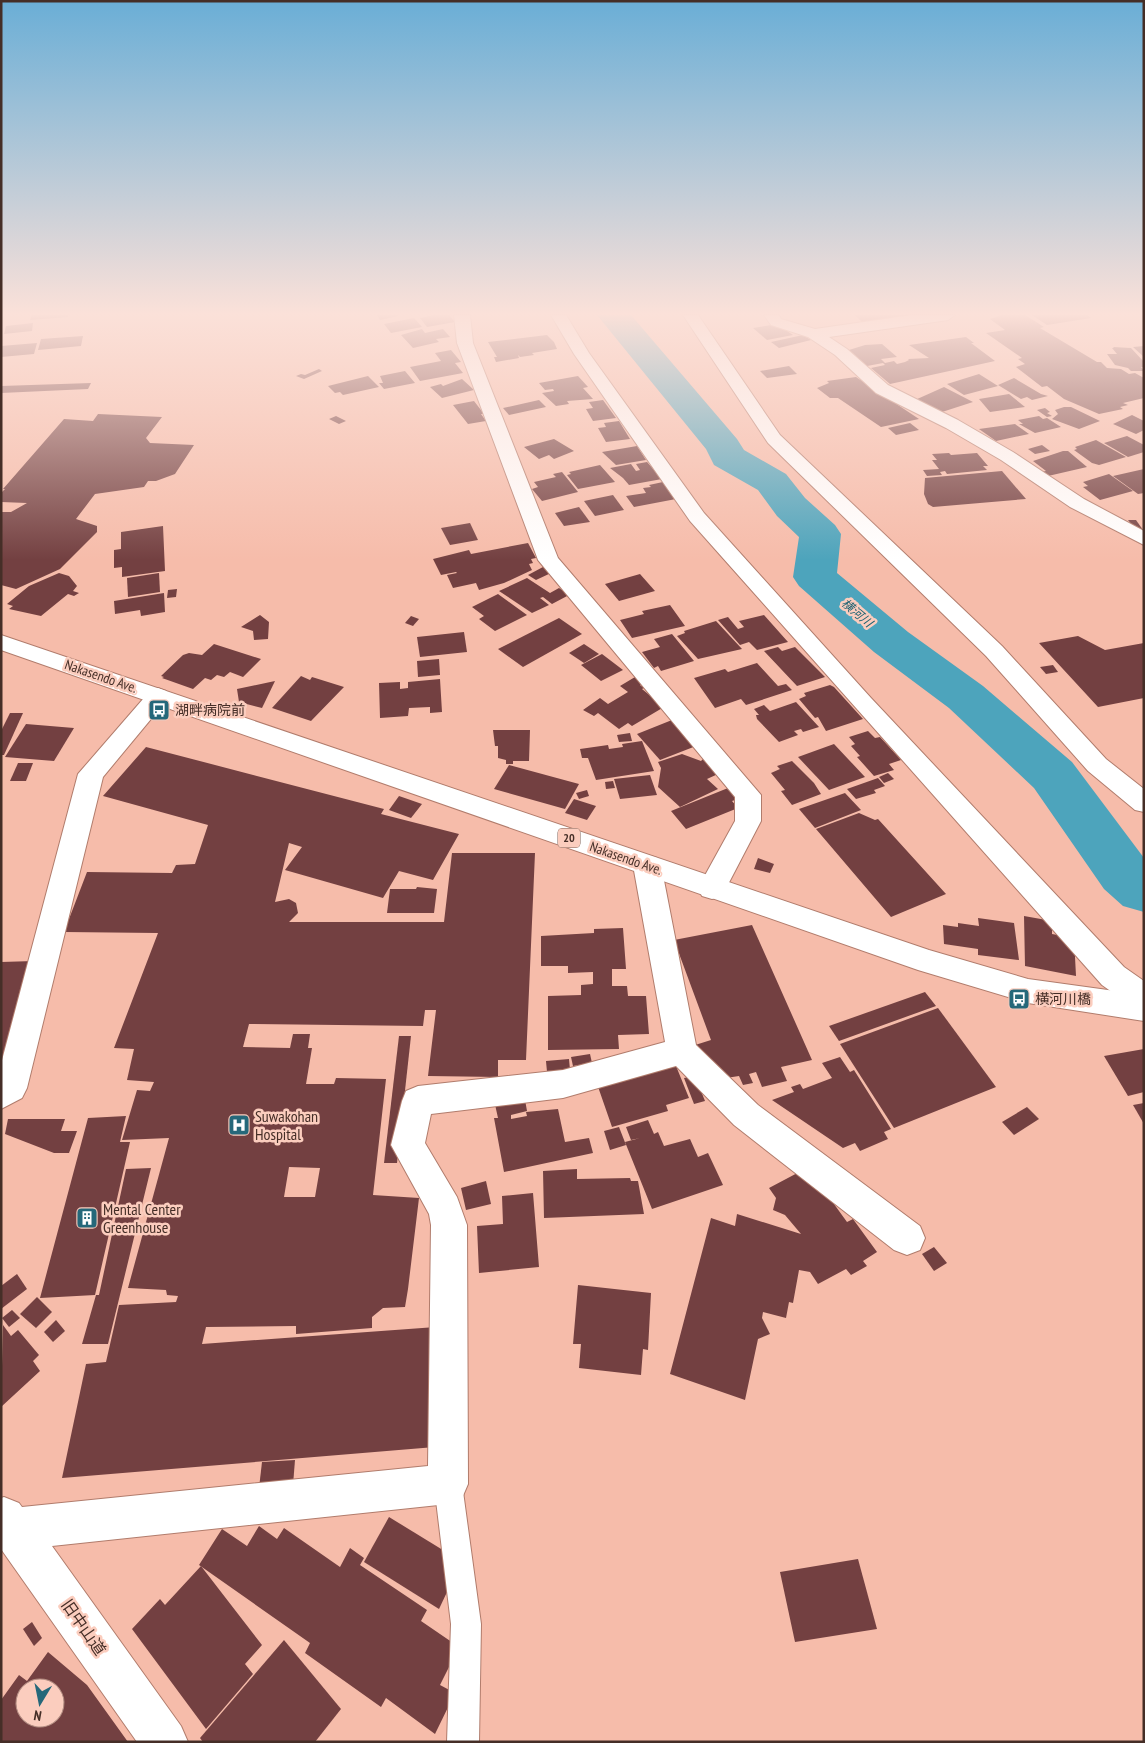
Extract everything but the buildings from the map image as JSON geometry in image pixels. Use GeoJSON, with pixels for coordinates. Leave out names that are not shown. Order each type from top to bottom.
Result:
{"type":"FeatureCollection","features":[{"type":"Feature","properties":{"kind":"main road"},"geometry":{"type":"LineString","coordinates":[[485,396],[548,560],[748,795],[748,821],[712,888]]}},
{"type":"Feature","properties":{"kind":"main road"},"geometry":{"type":"LineString","coordinates":[[612,396],[697,518],[869,710],[1114,976],[1144,998]]}},
{"type":"Feature","properties":{"kind":"main road"},"geometry":{"type":"LineString","coordinates":[[745,396],[774,439],[957,618],[994,651],[1097,764],[1144,803]]}},
{"type":"Feature","properties":{"kind":"main road"},"geometry":{"type":"LineString","coordinates":[[897,396],[952,424],[1007,456],[1076,503],[1144,539]]}},
{"type":"Feature","properties":{"kind":"main road","name":"Nakasendo Ave."},"geometry":{"type":"LineString","coordinates":[[1,642],[928,962],[1019,988],[1144,1008]]}},
{"type":"Feature","properties":{"kind":"main road"},"geometry":{"type":"LineString","coordinates":[[1,1095],[11,1088],[91,774],[158,696]]}},
{"type":"Feature","properties":{"kind":"main road"},"geometry":{"type":"LineString","coordinates":[[647,865],[682,1051],[746,1115],[908,1238]]}},
{"type":"Feature","properties":{"kind":"main road"},"geometry":{"type":"LineString","coordinates":[[6,1521],[448,1484],[450,1225],[446,1208],[408,1145],[418,1101],[563,1084],[682,1051]]}},
{"type":"Feature","properties":{"kind":"main road","name":"旧中山道"},"geometry":{"type":"LineString","coordinates":[[6,1521],[47,1574],[165,1742]]}},
{"type":"Feature","properties":{"kind":"lane"},"geometry":{"type":"LineString","coordinates":[[448,1484],[466,1624],[463,1742]]}},
{"type":"Feature","properties":{"kind":"waterway","name":"横河川"},"geometry":{"type":"LineString","coordinates":[[681,396],[724,447],[728,457],[772,482],[791,507],[820,534],[815,577],[891,642],[966,697],[1053,775],[1124,874],[1144,890]]}},
{"type":"Feature","properties":{"kind":"place","name":"湖畔病院前"},"geometry":{"type":"Point","coordinates":[159,710]}},
{"type":"Feature","properties":{"kind":"place","name":"横河川橋"},"geometry":{"type":"Point","coordinates":[1019,999]}},
{"type":"Feature","properties":{"kind":"place","name":"Suwakohan Hospital"},"geometry":{"type":"Point","coordinates":[239,1125]}},
{"type":"Feature","properties":{"kind":"place","name":"Mental Center Greenhouse"},"geometry":{"type":"Point","coordinates":[87,1218]}}]}
